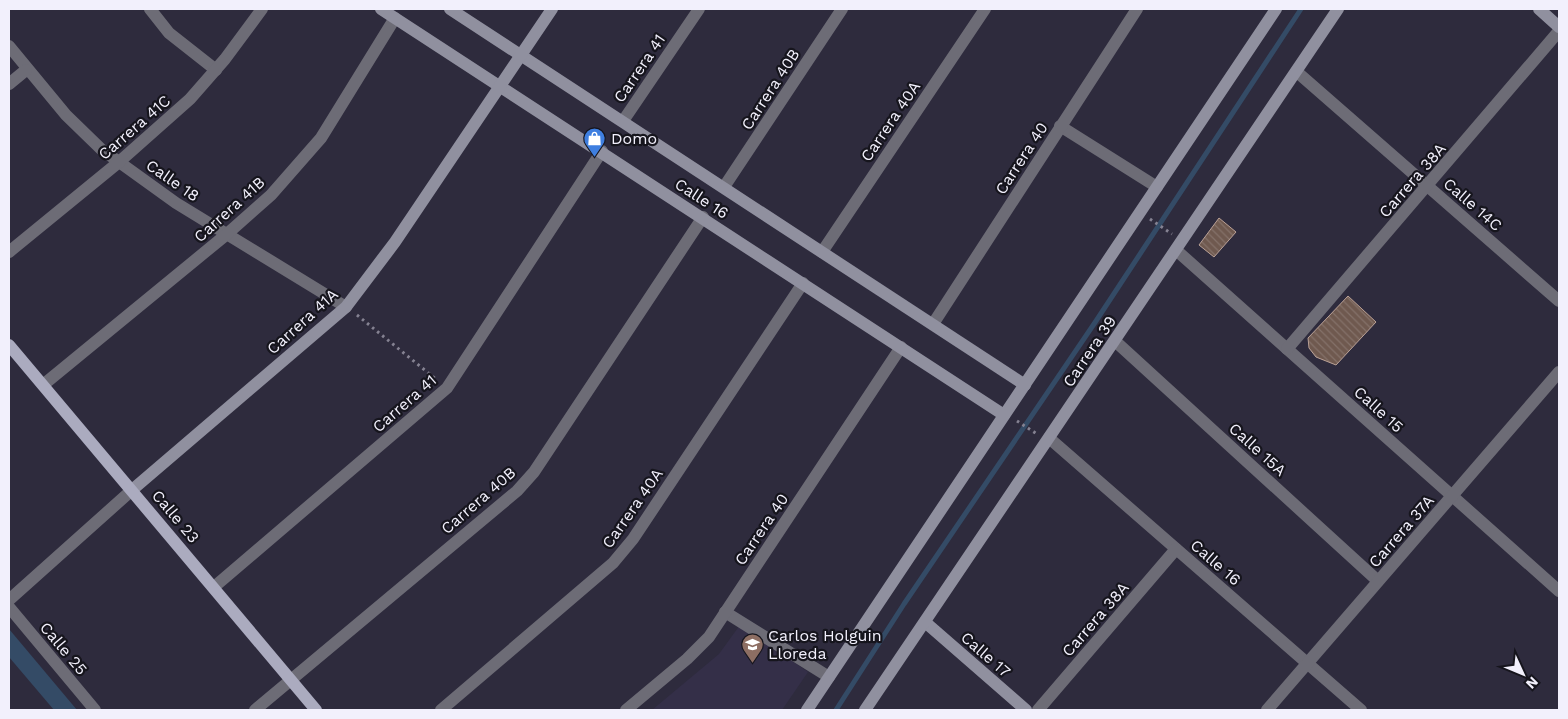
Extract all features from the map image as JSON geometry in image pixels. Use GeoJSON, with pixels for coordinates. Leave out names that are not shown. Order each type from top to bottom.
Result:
{"type":"FeatureCollection","features":[{"type":"Feature","properties":{"kind":"main road","name":"Calle 23"},"geometry":{"type":"LineString","coordinates":[[9,345],[316,710]]}},
{"type":"Feature","properties":{"kind":"street"},"geometry":{"type":"LineString","coordinates":[[150,9],[169,32],[216,70]]}},
{"type":"Feature","properties":{"kind":"street","name":"Carrera 41C"},"geometry":{"type":"LineString","coordinates":[[9,252],[119,162],[190,99],[216,70],[262,9]]}},
{"type":"Feature","properties":{"kind":"street","name":"Calle 16"},"geometry":{"type":"LineString","coordinates":[[381,9],[1008,416]]}},
{"type":"Feature","properties":{"kind":"street","name":"Calle 16"},"geometry":{"type":"LineString","coordinates":[[450,9],[1025,385]]}},
{"type":"Feature","properties":{"kind":"street","name":"Carrera 41A"},"geometry":{"type":"LineString","coordinates":[[9,600],[132,490],[346,306],[395,242],[502,86],[552,9]]}},
{"type":"Feature","properties":{"kind":"street","name":"Carrera 41"},"geometry":{"type":"LineString","coordinates":[[623,121],[699,9]]}},
{"type":"Feature","properties":{"kind":"street","name":"Carrera 40B"},"geometry":{"type":"LineString","coordinates":[[724,187],[842,9]]}},
{"type":"Feature","properties":{"kind":"street","name":"Carrera 40A"},"geometry":{"type":"LineString","coordinates":[[822,252],[985,9]]}},
{"type":"Feature","properties":{"kind":"street","name":"Carrera 40"},"geometry":{"type":"LineString","coordinates":[[933,324],[1136,9]]}},
{"type":"Feature","properties":{"kind":"street"},"geometry":{"type":"LineString","coordinates":[[807,710],[1008,416],[1025,385],[1276,9]]}},
{"type":"Feature","properties":{"kind":"street","name":"Carrera 39"},"geometry":{"type":"LineString","coordinates":[[865,710],[925,622],[1044,437],[1115,341],[1338,9]]}},
{"type":"Feature","properties":{"kind":"street"},"geometry":{"type":"LineString","coordinates":[[1539,9],[1559,29]]}},
{"type":"Feature","properties":{"kind":"street","name":"Carrera 41B"},"geometry":{"type":"LineString","coordinates":[[43,385],[227,234],[271,195],[321,138],[395,18]]}},
{"type":"Feature","properties":{"kind":"street","name":"Carrera 38A"},"geometry":{"type":"LineString","coordinates":[[1287,349],[1428,186],[1559,29]]}},
{"type":"Feature","properties":{"kind":"street","name":"Calle 18"},"geometry":{"type":"LineString","coordinates":[[9,46],[26,70],[66,116],[101,149],[176,202],[346,306]]}},
{"type":"Feature","properties":{"kind":"street"},"geometry":{"type":"LineString","coordinates":[[9,84],[26,70]]}},
{"type":"Feature","properties":{"kind":"street","name":"Calle 14C"},"geometry":{"type":"LineString","coordinates":[[1297,72],[1559,301]]}},
{"type":"Feature","properties":{"kind":"street"},"geometry":{"type":"LineString","coordinates":[[1060,126],[1157,187]]}},
{"type":"Feature","properties":{"kind":"street","name":"Carrera 41"},"geometry":{"type":"LineString","coordinates":[[214,587],[448,388],[602,151]]}},
{"type":"Feature","properties":{"kind":"street","name":"Carrera 40B"},"geometry":{"type":"LineString","coordinates":[[255,710],[517,491],[534,472],[703,217]]}},
{"type":"Feature","properties":{"kind":"street","name":"Calle 15"},"geometry":{"type":"LineString","coordinates":[[1176,250],[1559,591]]}},
{"type":"Feature","properties":{"kind":"street","name":"Carrera 40A"},"geometry":{"type":"LineString","coordinates":[[441,710],[590,584],[634,539],[803,283]]}},
{"type":"Feature","properties":{"kind":"street","name":"Calle 15A"},"geometry":{"type":"LineString","coordinates":[[1115,341],[1378,581]]}},
{"type":"Feature","properties":{"kind":"street","name":"Carrera 40"},"geometry":{"type":"LineString","coordinates":[[626,710],[687,659],[709,637],[901,347]]}},
{"type":"Feature","properties":{"kind":"street","name":"Carrera 37A"},"geometry":{"type":"LineString","coordinates":[[1267,710],[1559,372]]}},
{"type":"Feature","properties":{"kind":"street","name":"Calle 16"},"geometry":{"type":"LineString","coordinates":[[1044,437],[1361,710]]}},
{"type":"Feature","properties":{"kind":"street","name":"Carrera 38A"},"geometry":{"type":"LineString","coordinates":[[1038,710],[1176,549]]}},
{"type":"Feature","properties":{"kind":"street","name":"Calle 25"},"geometry":{"type":"LineString","coordinates":[[9,607],[95,710]]}},
{"type":"Feature","properties":{"kind":"street"},"geometry":{"type":"LineString","coordinates":[[726,612],[829,677]]}},
{"type":"Feature","properties":{"kind":"street","name":"Calle 17"},"geometry":{"type":"LineString","coordinates":[[925,622],[1026,710]]}},
{"type":"Feature","properties":{"kind":"path"},"geometry":{"type":"LineString","coordinates":[[1142,214],[1173,235]]}},
{"type":"Feature","properties":{"kind":"path"},"geometry":{"type":"LineString","coordinates":[[346,306],[448,388]]}},
{"type":"Feature","properties":{"kind":"path"},"geometry":{"type":"LineString","coordinates":[[1008,416],[1044,437]]}},
{"type":"Feature","properties":{"kind":"shaded area","name":"Carlos Holguin Lloreda"},"geometry":{"type":"Polygon","coordinates":[[[740,625],[808,672],[782,710],[652,710],[719,654],[740,625]]]}},
{"type":"Feature","properties":{"kind":"water"},"geometry":{"type":"Polygon","coordinates":[[[9,629],[77,710],[54,710],[9,657],[9,629]]]}},
{"type":"Feature","properties":{"kind":"building"},"geometry":{"type":"Polygon","coordinates":[[[1219,218],[1236,232],[1214,257],[1199,245],[1219,218]]]}},
{"type":"Feature","properties":{"kind":"building"},"geometry":{"type":"Polygon","coordinates":[[[1348,296],[1376,322],[1336,365],[1316,357],[1309,348],[1308,338],[1348,296]]]}},
{"type":"Feature","properties":{"kind":"waterway"},"geometry":{"type":"LineString","coordinates":[[836,710],[904,604],[1096,321],[1301,9]]}},
{"type":"Feature","properties":{"kind":"place","name":"Domo"},"geometry":{"type":"Point","coordinates":[595,157]}},
{"type":"Feature","properties":{"kind":"place","name":"Carlos Holguin Lloreda"},"geometry":{"type":"Point","coordinates":[752,663]}}]}
